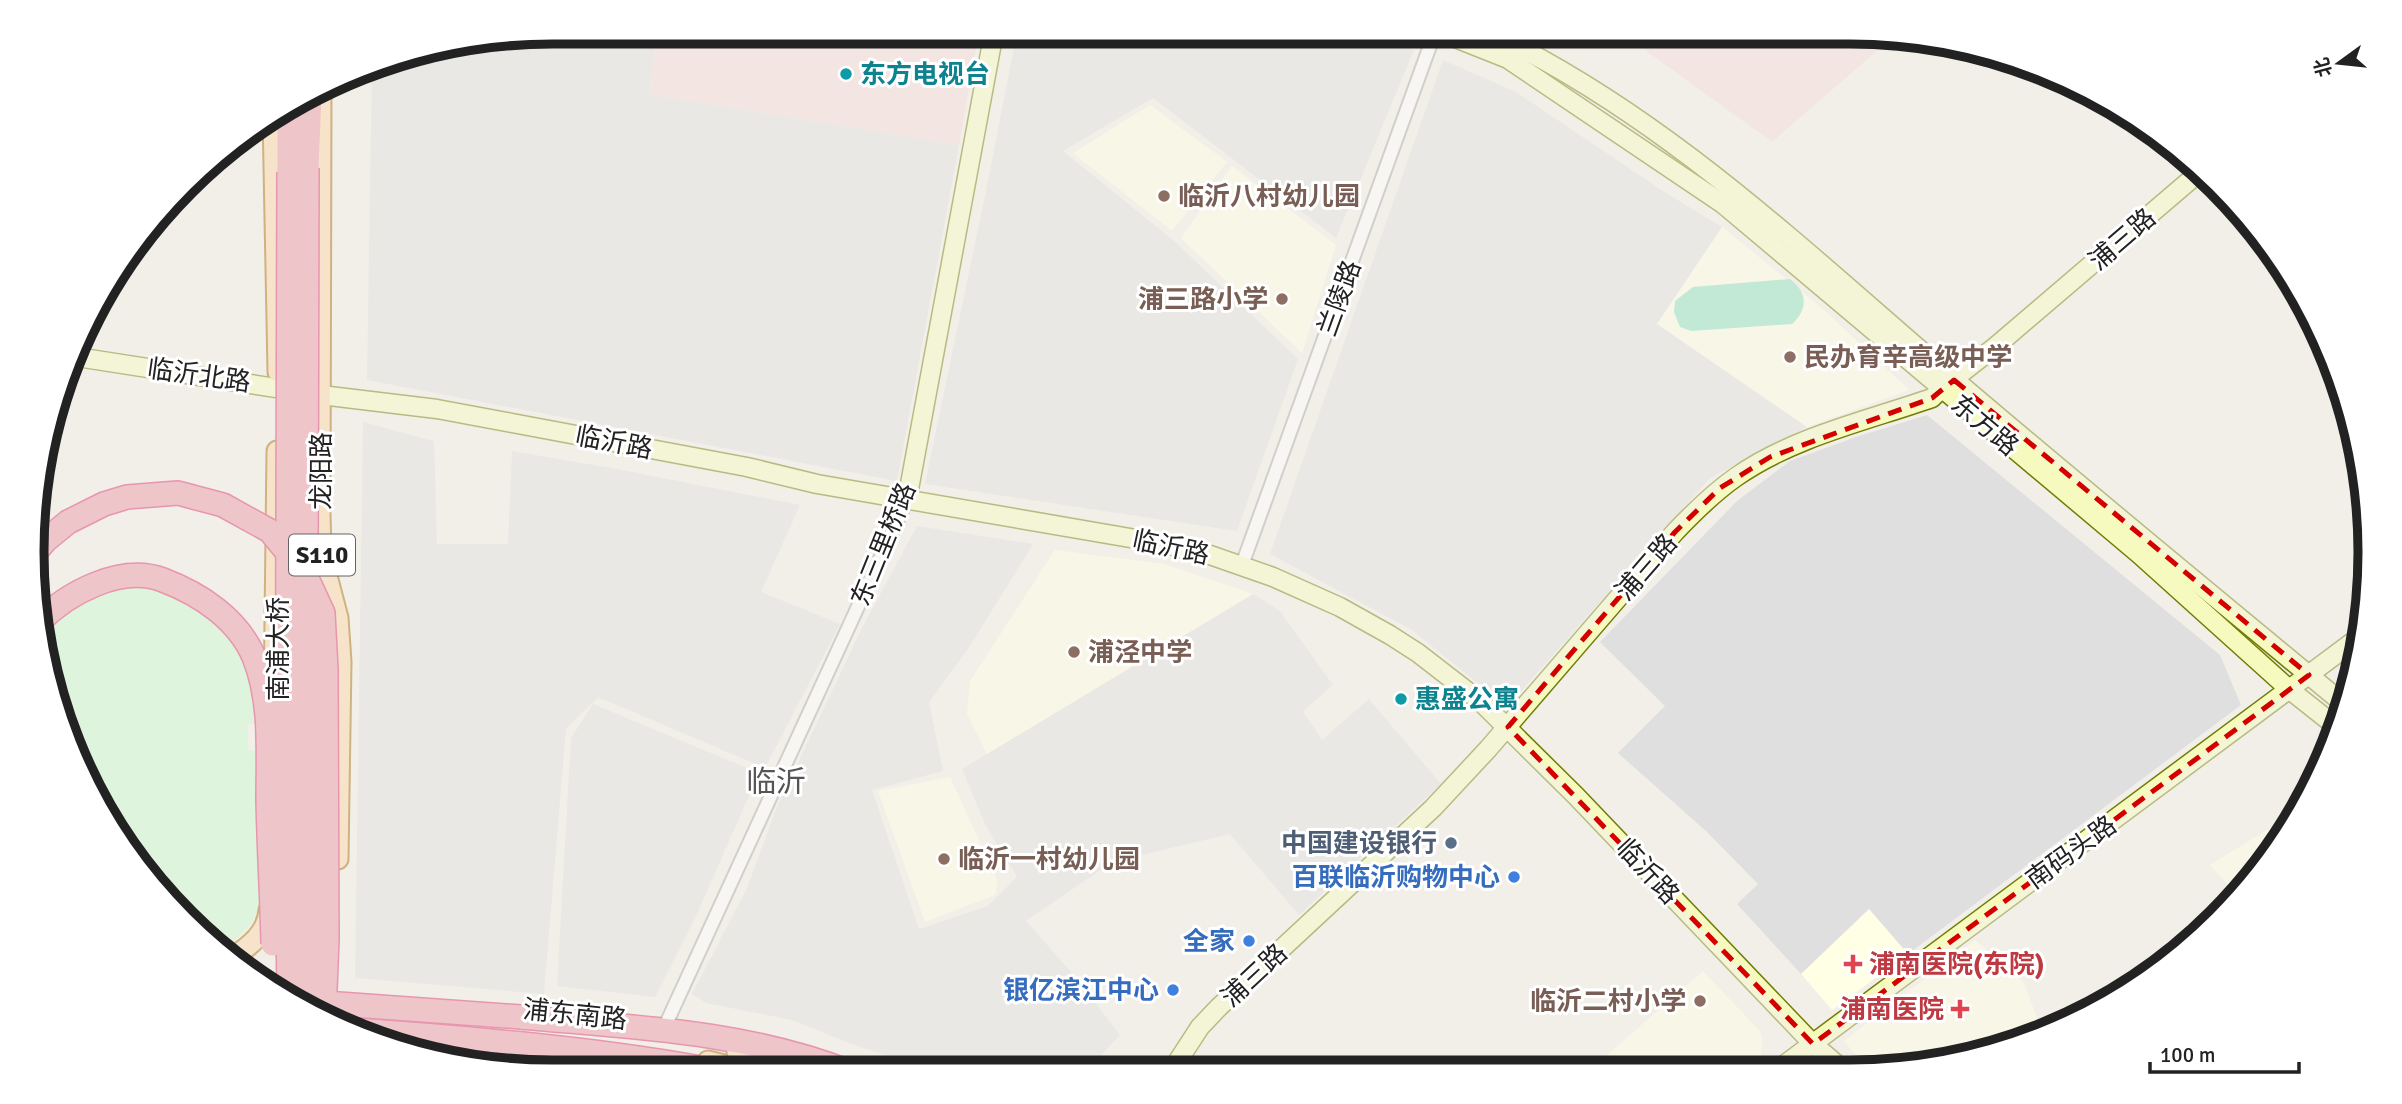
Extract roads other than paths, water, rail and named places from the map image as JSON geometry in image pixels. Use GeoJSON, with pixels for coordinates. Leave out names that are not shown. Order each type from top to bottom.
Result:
{"type":"FeatureCollection","features":[{"type":"Feature","properties":{"kind":"highway"},"geometry":{"type":"LineString","coordinates":[[298,170],[308,107]]}},
{"type":"Feature","properties":{"kind":"highway"},"geometry":{"type":"LineString","coordinates":[[291,116],[298,170]]}},
{"type":"Feature","properties":{"kind":"highway","name":"南浦大桥"},"geometry":{"type":"LineString","coordinates":[[289,986],[287,868],[298,170]]}},
{"type":"Feature","properties":{"kind":"highway","name":"南浦大桥"},"geometry":{"type":"LineString","coordinates":[[298,170],[306,569],[308,909],[304,995]]}},
{"type":"Feature","properties":{"kind":"highway"},"geometry":{"type":"LineString","coordinates":[[44,542],[68,522],[104,504],[127,497],[178,493],[223,505],[270,531],[305,574],[323,613],[326,669],[327,939],[332,1010]]}},
{"type":"Feature","properties":{"kind":"highway"},"geometry":{"type":"LineString","coordinates":[[48,613],[92,587],[132,574],[158,578],[183,587],[224,615],[253,656],[263,688],[268,730],[274,977]]}},
{"type":"Feature","properties":{"kind":"highway"},"geometry":{"type":"LineString","coordinates":[[320,1004],[622,1026],[728,1040],[817,1060]]}},
{"type":"Feature","properties":{"kind":"highway"},"geometry":{"type":"LineString","coordinates":[[346,1016],[468,1038],[602,1051],[653,1060]]}},
{"type":"Feature","properties":{"kind":"main road","name":"龙阳路"},"geometry":{"type":"LineString","coordinates":[[321,99],[321,553],[338,618],[341,662],[332,1010]]}},
{"type":"Feature","properties":{"kind":"main road","name":"龙阳路"},"geometry":{"type":"LineString","coordinates":[[240,953],[263,929],[271,895],[278,387],[273,127]]}},
{"type":"Feature","properties":{"kind":"main road","name":"浦东南路"},"geometry":{"type":"LineString","coordinates":[[340,1014],[590,1014],[757,1037],[839,1060]]}},
{"type":"Feature","properties":{"kind":"main road","name":"浦东南路"},"geometry":{"type":"LineString","coordinates":[[342,1015],[614,1034],[723,1049],[770,1060]]}},
{"type":"Feature","properties":{"kind":"main road","name":"浦东南路"},"geometry":{"type":"LineString","coordinates":[[343,1015],[618,1044],[706,1060]]}},
{"type":"Feature","properties":{"kind":"main road","name":"浦东南路"},"geometry":{"type":"LineString","coordinates":[[474,1054],[562,1060]]}},
{"type":"Feature","properties":{"kind":"street","name":"东三里桥路"},"geometry":{"type":"LineString","coordinates":[[666,1024],[907,500],[992,44]]}},
{"type":"Feature","properties":{"kind":"street","name":"兰陵路"},"geometry":{"type":"LineString","coordinates":[[1242,565],[1430,44]]}},
{"type":"Feature","properties":{"kind":"street","name":"东方路"},"geometry":{"type":"LineString","coordinates":[[1469,44],[1508,59],[1723,204],[2337,698]]}},
{"type":"Feature","properties":{"kind":"street","name":"东方路"},"geometry":{"type":"LineString","coordinates":[[1514,44],[1624,108],[1734,190],[2290,690],[2329,721]]}},
{"type":"Feature","properties":{"kind":"street","name":"浦三路"},"geometry":{"type":"LineString","coordinates":[[1179,1060],[1200,1027],[1219,1007],[1413,828],[1508,727],[1675,532],[1720,488],[1753,466],[1787,449],[1932,398],[2193,178]]}},
{"type":"Feature","properties":{"kind":"street","name":"临沂北路"},"geometry":{"type":"LineString","coordinates":[[82,358],[321,395]]}},
{"type":"Feature","properties":{"kind":"street","name":"临沂路"},"geometry":{"type":"LineString","coordinates":[[321,395],[437,409],[734,464],[817,485],[1165,544],[1242,565],[1318,596],[1390,635],[1449,676],[1508,727],[1812,1044],[1831,1060]]}},
{"type":"Feature","properties":{"kind":"street","name":"南码头路"},"geometry":{"type":"LineString","coordinates":[[1791,1060],[2349,645]]}},
{"type":"Feature","properties":{"kind":"place","name":"东方电视台"},"geometry":{"type":"Point","coordinates":[846,74]}},
{"type":"Feature","properties":{"kind":"place","name":"临沂八村幼儿园"},"geometry":{"type":"Point","coordinates":[1164,196]}},
{"type":"Feature","properties":{"kind":"place","name":"浦三路小学"},"geometry":{"type":"Point","coordinates":[1282,299]}},
{"type":"Feature","properties":{"kind":"place","name":"民办育辛高级中学"},"geometry":{"type":"Point","coordinates":[1790,357]}},
{"type":"Feature","properties":{"kind":"place","name":"浦泾中学"},"geometry":{"type":"Point","coordinates":[1074,652]}},
{"type":"Feature","properties":{"kind":"place","name":"惠盛公寓"},"geometry":{"type":"Point","coordinates":[1401,699]}},
{"type":"Feature","properties":{"kind":"place","name":"中国建设银行"},"geometry":{"type":"Point","coordinates":[1451,843]}},
{"type":"Feature","properties":{"kind":"place","name":"临沂一村幼儿园"},"geometry":{"type":"Point","coordinates":[944,859]}},
{"type":"Feature","properties":{"kind":"place","name":"百联临沂购物中心"},"geometry":{"type":"Point","coordinates":[1514,877]}},
{"type":"Feature","properties":{"kind":"place","name":"全家"},"geometry":{"type":"Point","coordinates":[1249,941]}},
{"type":"Feature","properties":{"kind":"place","name":"浦南医院(东院)"},"geometry":{"type":"Point","coordinates":[1853,964]}},
{"type":"Feature","properties":{"kind":"place","name":"银亿滨江中心"},"geometry":{"type":"Point","coordinates":[1173,990]}},
{"type":"Feature","properties":{"kind":"place","name":"临沂二村小学"},"geometry":{"type":"Point","coordinates":[1700,1001]}},
{"type":"Feature","properties":{"kind":"place","name":"浦南医院"},"geometry":{"type":"Point","coordinates":[1960,1009]}},
{"type":"Feature","properties":{"kind":"district","name":"临沂"},"geometry":{"type":"Point","coordinates":[776,782]}}]}
